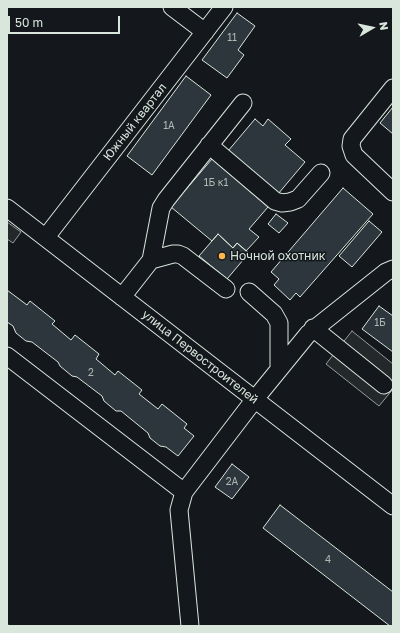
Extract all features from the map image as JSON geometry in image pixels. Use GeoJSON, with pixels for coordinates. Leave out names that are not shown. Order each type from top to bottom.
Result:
{"type":"FeatureCollection","features":[{"type":"Feature","properties":{"kind":"street"},"geometry":{"type":"LineString","coordinates":[[172,7],[205,32]]}},
{"type":"Feature","properties":{"kind":"street","name":"Южный квартал"},"geometry":{"type":"LineString","coordinates":[[46,237],[224,7]]}},
{"type":"Feature","properties":{"kind":"street"},"geometry":{"type":"LineString","coordinates":[[393,88],[352,140],[351,146],[354,155],[393,192]]}},
{"type":"Feature","properties":{"kind":"street"},"geometry":{"type":"LineString","coordinates":[[122,297],[151,260],[161,208],[243,103]]}},
{"type":"Feature","properties":{"kind":"street"},"geometry":{"type":"LineString","coordinates":[[209,145],[275,201],[282,203],[298,199],[321,173]]}},
{"type":"Feature","properties":{"kind":"street","name":"улица Первостроителей"},"geometry":{"type":"LineString","coordinates":[[7,208],[393,506]]}},
{"type":"Feature","properties":{"kind":"street"},"geometry":{"type":"LineString","coordinates":[[151,260],[178,254],[183,256],[226,289]]}},
{"type":"Feature","properties":{"kind":"street"},"geometry":{"type":"LineString","coordinates":[[190,626],[179,510],[184,492],[255,399],[308,334],[386,272],[393,269]]}},
{"type":"Feature","properties":{"kind":"street"},"geometry":{"type":"LineString","coordinates":[[249,292],[274,314],[279,323],[279,369]]}},
{"type":"Feature","properties":{"kind":"street"},"geometry":{"type":"LineString","coordinates":[[314,328],[384,385]]}},
{"type":"Feature","properties":{"kind":"street"},"geometry":{"type":"LineString","coordinates":[[7,356],[184,492]]}},
{"type":"Feature","properties":{"kind":"shaded area"},"geometry":{"type":"Polygon","coordinates":[[[7,222],[21,232],[13,243],[7,239],[7,222]]]}},
{"type":"Feature","properties":{"kind":"shaded area"},"geometry":{"type":"Polygon","coordinates":[[[352,331],[393,364],[393,389],[379,406],[326,364],[352,331]]]}},
{"type":"Feature","properties":{"kind":"building"},"geometry":{"type":"Polygon","coordinates":[[[237,13],[255,26],[238,50],[244,55],[227,78],[202,60],[237,13]]]}},
{"type":"Feature","properties":{"kind":"building"},"geometry":{"type":"Polygon","coordinates":[[[186,76],[211,95],[152,175],[127,156],[186,76]]]}},
{"type":"Feature","properties":{"kind":"building"},"geometry":{"type":"Polygon","coordinates":[[[393,107],[393,134],[380,123],[393,107]]]}},
{"type":"Feature","properties":{"kind":"building"},"geometry":{"type":"Polygon","coordinates":[[[255,119],[263,126],[268,119],[291,139],[285,145],[305,162],[278,194],[228,151],[255,119]]]}},
{"type":"Feature","properties":{"kind":"building"},"geometry":{"type":"Polygon","coordinates":[[[212,159],[268,207],[249,229],[259,237],[246,251],[237,243],[233,248],[218,234],[212,241],[171,207],[212,159]]]}},
{"type":"Feature","properties":{"kind":"building"},"geometry":{"type":"Polygon","coordinates":[[[343,188],[373,214],[300,297],[296,293],[290,300],[274,285],[279,279],[271,272],[343,188]]]}},
{"type":"Feature","properties":{"kind":"building"},"geometry":{"type":"Polygon","coordinates":[[[276,214],[288,223],[279,233],[268,224],[276,214]]]}},
{"type":"Feature","properties":{"kind":"building"},"geometry":{"type":"Polygon","coordinates":[[[369,221],[382,232],[352,267],[339,256],[369,221]]]}},
{"type":"Feature","properties":{"kind":"building"},"geometry":{"type":"Polygon","coordinates":[[[218,234],[233,248],[237,243],[249,253],[227,279],[199,256],[218,234]]]}},
{"type":"Feature","properties":{"kind":"building"},"geometry":{"type":"Polygon","coordinates":[[[7,290],[27,305],[30,301],[55,321],[52,324],[71,340],[75,335],[99,354],[96,359],[115,375],[118,371],[142,390],[139,394],[158,409],[162,404],[187,424],[184,428],[194,436],[178,456],[166,447],[160,446],[150,438],[148,433],[121,411],[116,411],[104,401],[102,396],[77,377],[72,376],[60,366],[58,362],[32,342],[26,341],[16,333],[13,326],[7,322],[7,290]]]}},
{"type":"Feature","properties":{"kind":"building"},"geometry":{"type":"Polygon","coordinates":[[[379,306],[393,316],[393,352],[362,329],[379,306]]]}},
{"type":"Feature","properties":{"kind":"building"},"geometry":{"type":"Polygon","coordinates":[[[232,464],[249,477],[232,499],[215,487],[232,464]]]}},
{"type":"Feature","properties":{"kind":"building"},"geometry":{"type":"Polygon","coordinates":[[[280,505],[393,592],[393,626],[390,626],[263,528],[280,505]]]}},
{"type":"Feature","properties":{"kind":"fence"},"geometry":{"type":"LineString","coordinates":[[7,625],[12,626]]}},
{"type":"Feature","properties":{"kind":"place","name":"Ночной охотник"},"geometry":{"type":"Point","coordinates":[222,256]}}]}
